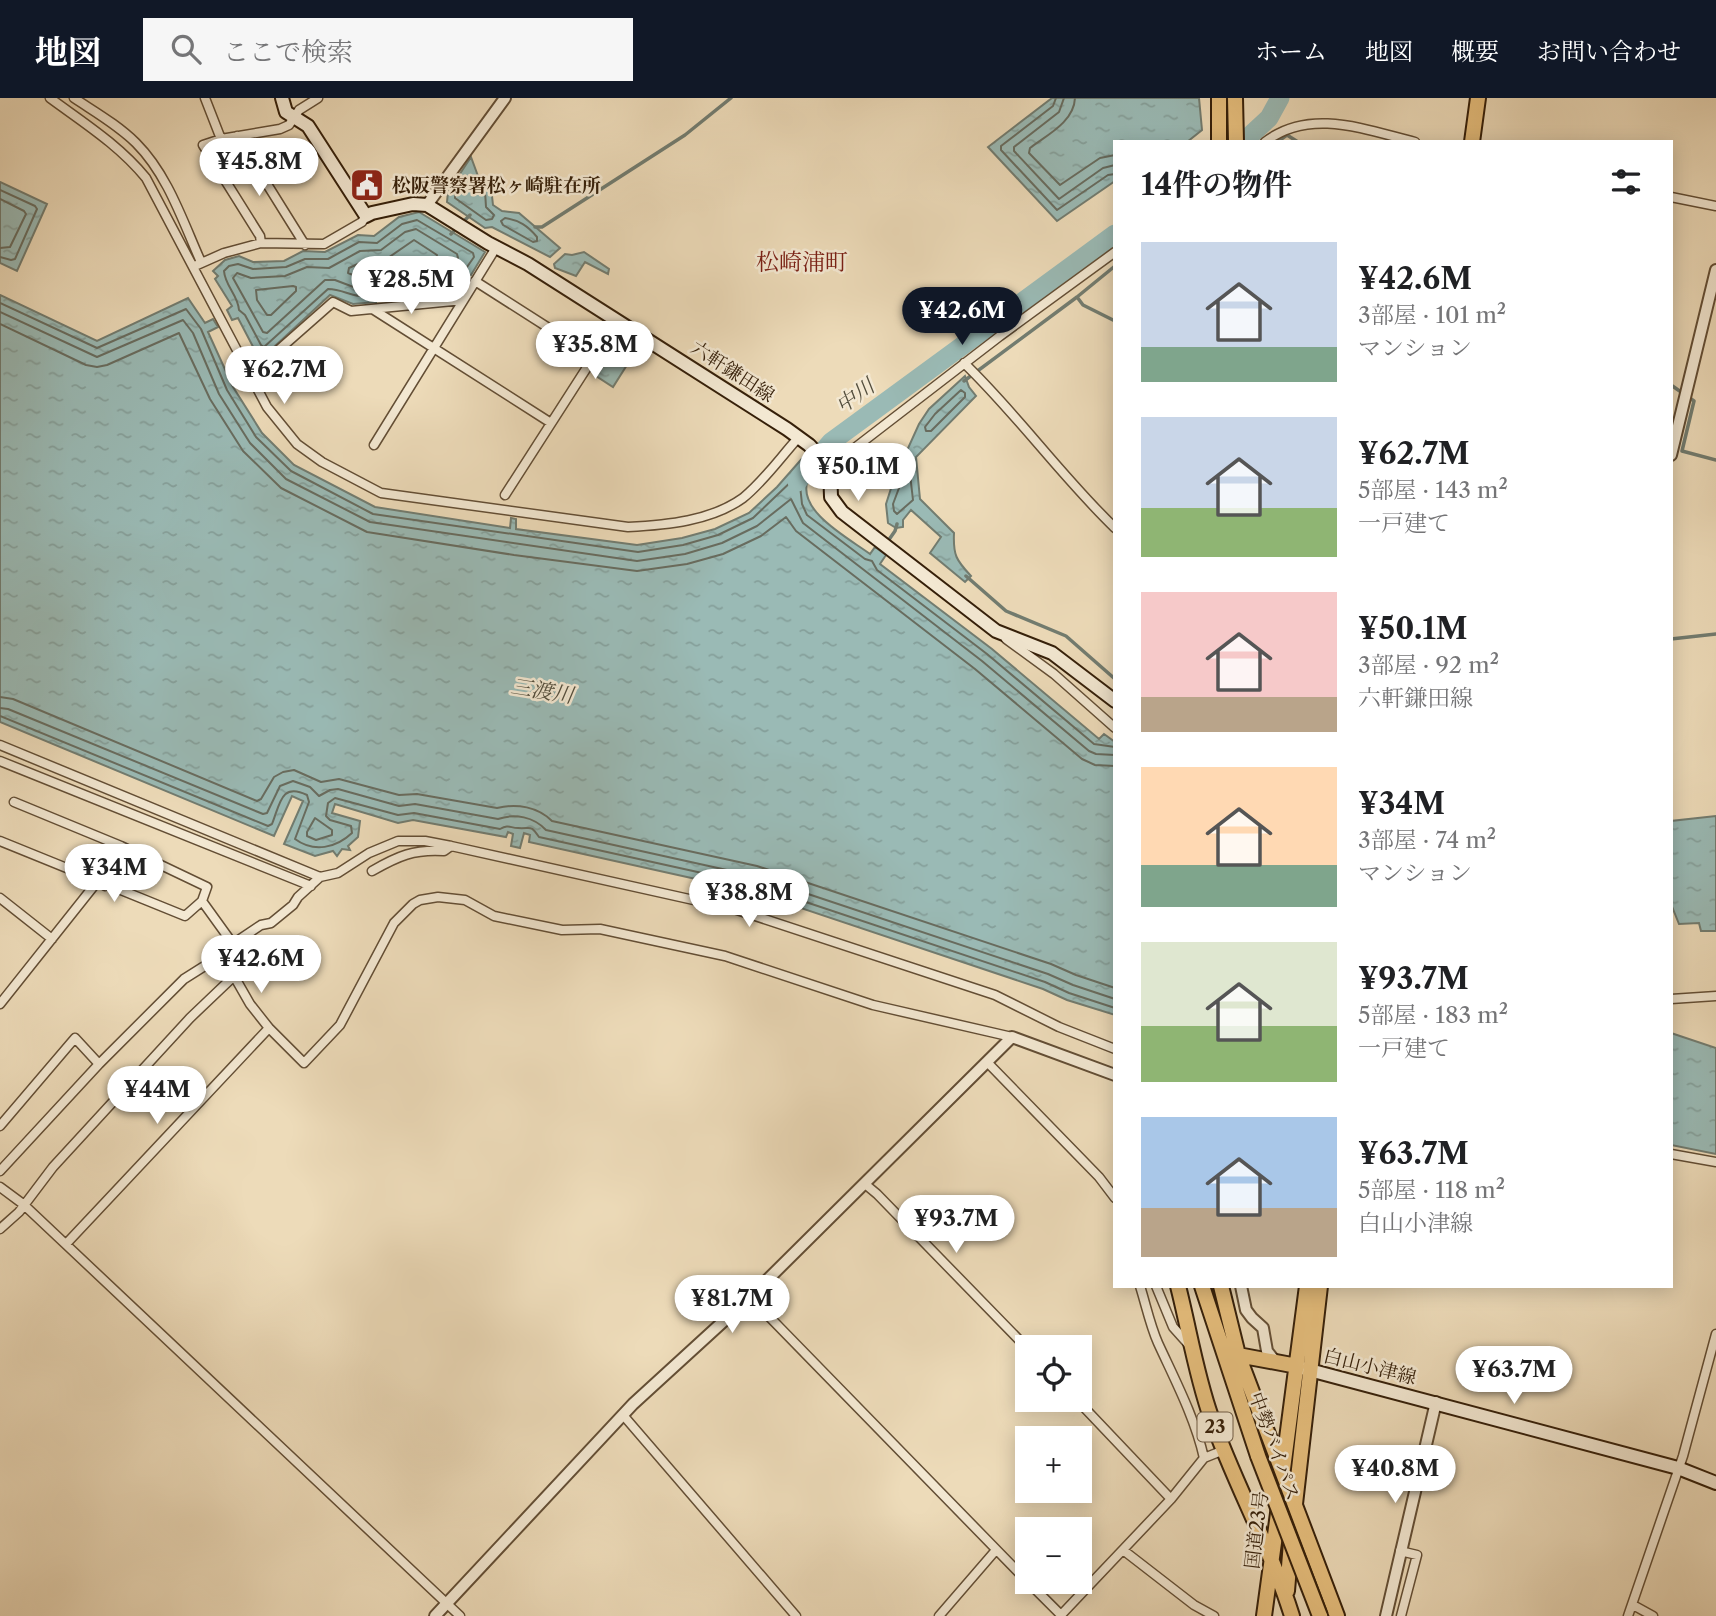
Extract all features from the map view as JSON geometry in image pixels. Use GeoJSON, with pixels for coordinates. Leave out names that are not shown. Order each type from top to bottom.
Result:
{"type":"FeatureCollection","features":[{"type":"Feature","properties":{"kind":"highway"},"geometry":{"type":"LineString","coordinates":[[1219,98],[1219,140]]}},
{"type":"Feature","properties":{"kind":"highway"},"geometry":{"type":"LineString","coordinates":[[1472,140],[1478,98]]}},
{"type":"Feature","properties":{"kind":"highway"},"geometry":{"type":"LineString","coordinates":[[1236,101],[1236,140]]}},
{"type":"Feature","properties":{"kind":"highway","name":"23"},"geometry":{"type":"LineString","coordinates":[[1178,1288],[1210,1414],[1258,1533],[1273,1560],[1292,1616]]}},
{"type":"Feature","properties":{"kind":"highway","name":"中勢バイパス"},"geometry":{"type":"LineString","coordinates":[[1203,1288],[1230,1378],[1320,1616]]}},
{"type":"Feature","properties":{"kind":"highway","name":"23"},"geometry":{"type":"LineString","coordinates":[[1222,1288],[1294,1507],[1337,1616]]}},
{"type":"Feature","properties":{"kind":"highway","name":"国道23号"},"geometry":{"type":"LineString","coordinates":[[1264,1616],[1307,1288]]}},
{"type":"Feature","properties":{"kind":"highway","name":"国道23号"},"geometry":{"type":"LineString","coordinates":[[1283,1616],[1320,1288]]}},
{"type":"Feature","properties":{"kind":"highway"},"geometry":{"type":"LineString","coordinates":[[1242,1356],[1297,1366]]}},
{"type":"Feature","properties":{"kind":"highway","name":"23"},"geometry":{"type":"LineString","coordinates":[[1258,1533],[1265,1561],[1264,1616]]}},
{"type":"Feature","properties":{"kind":"main road"},"geometry":{"type":"LineString","coordinates":[[282,98],[286,112],[308,126],[366,216],[413,204],[431,208]]}},
{"type":"Feature","properties":{"kind":"main road","name":"六軒鎌田線"},"geometry":{"type":"LineString","coordinates":[[431,208],[620,322],[787,429],[830,467]]}},
{"type":"Feature","properties":{"kind":"main road"},"geometry":{"type":"LineString","coordinates":[[830,467],[830,489],[835,504],[880,541],[996,631],[1052,653],[1113,699]]}},
{"type":"Feature","properties":{"kind":"main road","name":"白山小津線"},"geometry":{"type":"LineString","coordinates":[[1297,1366],[1678,1468],[1716,1483]]}},
{"type":"Feature","properties":{"kind":"street"},"geometry":{"type":"LineString","coordinates":[[50,98],[130,158],[146,178],[198,264]]}},
{"type":"Feature","properties":{"kind":"street"},"geometry":{"type":"LineString","coordinates":[[74,98],[127,134],[145,153],[168,187],[216,311],[267,407],[297,444],[322,462],[381,493],[628,527],[664,524],[705,516],[732,505],[803,442]]}},
{"type":"Feature","properties":{"kind":"street"},"geometry":{"type":"LineString","coordinates":[[205,98],[221,139]]}},
{"type":"Feature","properties":{"kind":"street"},"geometry":{"type":"LineString","coordinates":[[261,243],[260,236],[203,145],[221,139],[280,129],[294,118],[299,110],[318,98]]}},
{"type":"Feature","properties":{"kind":"street"},"geometry":{"type":"LineString","coordinates":[[431,208],[505,98]]}},
{"type":"Feature","properties":{"kind":"street"},"geometry":{"type":"LineString","coordinates":[[1268,140],[1286,128],[1319,122],[1405,140]]}},
{"type":"Feature","properties":{"kind":"street"},"geometry":{"type":"LineString","coordinates":[[237,136],[305,245]]}},
{"type":"Feature","properties":{"kind":"street"},"geometry":{"type":"LineString","coordinates":[[1673,197],[1716,206]]}},
{"type":"Feature","properties":{"kind":"street"},"geometry":{"type":"LineString","coordinates":[[198,264],[224,253],[261,243],[324,244],[362,222],[366,216]]}},
{"type":"Feature","properties":{"kind":"street"},"geometry":{"type":"LineString","coordinates":[[374,445],[475,281],[492,245]]}},
{"type":"Feature","properties":{"kind":"street"},"geometry":{"type":"LineString","coordinates":[[830,467],[1113,254]]}},
{"type":"Feature","properties":{"kind":"street"},"geometry":{"type":"LineString","coordinates":[[1673,446],[1716,270]]}},
{"type":"Feature","properties":{"kind":"street"},"geometry":{"type":"LineString","coordinates":[[475,281],[594,357]]}},
{"type":"Feature","properties":{"kind":"street"},"geometry":{"type":"LineString","coordinates":[[266,361],[333,302],[351,310],[463,300]]}},
{"type":"Feature","properties":{"kind":"street"},"geometry":{"type":"LineString","coordinates":[[372,309],[551,423]]}},
{"type":"Feature","properties":{"kind":"street"},"geometry":{"type":"LineString","coordinates":[[506,495],[611,330],[620,322]]}},
{"type":"Feature","properties":{"kind":"street"},"geometry":{"type":"LineString","coordinates":[[967,366],[995,392],[1089,503],[1113,526]]}},
{"type":"Feature","properties":{"kind":"street"},"geometry":{"type":"LineString","coordinates":[[996,631],[1054,674],[1113,726]]}},
{"type":"Feature","properties":{"kind":"street"},"geometry":{"type":"LineString","coordinates":[[0,745],[320,877]]}},
{"type":"Feature","properties":{"kind":"street"},"geometry":{"type":"LineString","coordinates":[[0,761],[311,886]]}},
{"type":"Feature","properties":{"kind":"street"},"geometry":{"type":"LineString","coordinates":[[0,841],[185,916],[202,901],[207,887],[121,846],[14,802]]}},
{"type":"Feature","properties":{"kind":"street"},"geometry":{"type":"LineString","coordinates":[[0,1171],[99,1064],[184,979],[223,957],[233,944],[261,925],[271,923],[320,877],[338,873],[369,853],[398,841],[425,841],[451,846],[734,909],[995,995],[1059,1027],[1113,1048]]}},
{"type":"Feature","properties":{"kind":"street"},"geometry":{"type":"LineString","coordinates":[[0,1004],[101,884],[121,846]]}},
{"type":"Feature","properties":{"kind":"street"},"geometry":{"type":"LineString","coordinates":[[372,871],[400,855],[427,850],[444,851],[451,846]]}},
{"type":"Feature","properties":{"kind":"street"},"geometry":{"type":"LineString","coordinates":[[223,957],[250,1004],[269,1028],[304,1063],[340,1025],[394,923],[413,904],[438,897],[465,900],[494,916],[562,930],[600,929],[725,956],[873,1005],[1012,1037],[1113,1074]]}},
{"type":"Feature","properties":{"kind":"street"},"geometry":{"type":"LineString","coordinates":[[0,898],[52,939]]}},
{"type":"Feature","properties":{"kind":"street"},"geometry":{"type":"LineString","coordinates":[[202,901],[233,944]]}},
{"type":"Feature","properties":{"kind":"street"},"geometry":{"type":"LineString","coordinates":[[0,1229],[19,1212],[53,1167],[190,1018],[233,977]]}},
{"type":"Feature","properties":{"kind":"street"},"geometry":{"type":"LineString","coordinates":[[1673,999],[1716,996]]}},
{"type":"Feature","properties":{"kind":"street"},"geometry":{"type":"LineString","coordinates":[[66,1244],[269,1028]]}},
{"type":"Feature","properties":{"kind":"street"},"geometry":{"type":"LineString","coordinates":[[435,1616],[623,1415],[750,1297],[1012,1037]]}},
{"type":"Feature","properties":{"kind":"street"},"geometry":{"type":"LineString","coordinates":[[0,1126],[75,1038],[99,1064]]}},
{"type":"Feature","properties":{"kind":"street"},"geometry":{"type":"LineString","coordinates":[[987,1062],[1099,1177],[1113,1195]]}},
{"type":"Feature","properties":{"kind":"street"},"geometry":{"type":"LineString","coordinates":[[1673,1154],[1716,1162]]}},
{"type":"Feature","properties":{"kind":"street"},"geometry":{"type":"LineString","coordinates":[[864,1184],[877,1194],[1015,1336]]}},
{"type":"Feature","properties":{"kind":"street"},"geometry":{"type":"LineString","coordinates":[[0,1187],[23,1204],[66,1244],[460,1616]]}},
{"type":"Feature","properties":{"kind":"street"},"geometry":{"type":"LineString","coordinates":[[1141,1288],[1157,1341],[1170,1365],[1204,1458]]}},
{"type":"Feature","properties":{"kind":"street"},"geometry":{"type":"LineString","coordinates":[[1157,1288],[1173,1327],[1194,1351]]}},
{"type":"Feature","properties":{"kind":"street"},"geometry":{"type":"LineString","coordinates":[[1241,1288],[1246,1310],[1263,1328],[1268,1351],[1275,1361]]}},
{"type":"Feature","properties":{"kind":"street"},"geometry":{"type":"LineString","coordinates":[[750,1297],[1015,1569]]}},
{"type":"Feature","properties":{"kind":"street"},"geometry":{"type":"LineString","coordinates":[[1628,1616],[1692,1425],[1716,1334]]}},
{"type":"Feature","properties":{"kind":"street"},"geometry":{"type":"LineString","coordinates":[[1242,1356],[1256,1350],[1265,1338]]}},
{"type":"Feature","properties":{"kind":"street"},"geometry":{"type":"LineString","coordinates":[[1385,1616],[1436,1402]]}},
{"type":"Feature","properties":{"kind":"street"},"geometry":{"type":"LineString","coordinates":[[1088,1412],[1171,1499]]}},
{"type":"Feature","properties":{"kind":"street"},"geometry":{"type":"LineString","coordinates":[[623,1415],[796,1616]]}},
{"type":"Feature","properties":{"kind":"street"},"geometry":{"type":"LineString","coordinates":[[1092,1583],[1171,1499],[1204,1458],[1224,1450]]}},
{"type":"Feature","properties":{"kind":"street"},"geometry":{"type":"LineString","coordinates":[[939,1616],[996,1550]]}},
{"type":"Feature","properties":{"kind":"street"},"geometry":{"type":"LineString","coordinates":[[1124,1550],[1195,1605],[1214,1616]]}},
{"type":"Feature","properties":{"kind":"street"},"geometry":{"type":"LineString","coordinates":[[1400,1551],[1417,1555],[1401,1616]]}},
{"type":"Feature","properties":{"kind":"street"},"geometry":{"type":"LineString","coordinates":[[1040,1594],[1061,1615],[1081,1594]]}},
{"type":"Feature","properties":{"kind":"street"},"geometry":{"type":"LineString","coordinates":[[1633,1605],[1653,1616]]}},
{"type":"Feature","properties":{"kind":"water"},"geometry":{"type":"Polygon","coordinates":[[[1052,98],[1199,98],[1202,130],[1190,140],[1113,140],[1113,182],[1057,221],[988,147],[1052,98]]]}},
{"type":"Feature","properties":{"kind":"water"},"geometry":{"type":"Polygon","coordinates":[[[471,157],[478,176],[491,187],[493,205],[502,211],[519,213],[560,248],[550,257],[492,227],[485,228],[447,202],[448,192],[471,157]]]}},
{"type":"Feature","properties":{"kind":"water"},"geometry":{"type":"Polygon","coordinates":[[[0,182],[47,204],[17,271],[0,263],[0,182]]]}},
{"type":"Feature","properties":{"kind":"water"},"geometry":{"type":"Polygon","coordinates":[[[419,212],[485,252],[471,275],[453,279],[439,292],[376,298],[376,302],[353,304],[330,295],[260,360],[238,318],[232,320],[227,310],[232,306],[213,271],[225,260],[239,256],[253,262],[284,261],[303,251],[325,252],[358,235],[374,236],[399,217],[419,212]]]}},
{"type":"Feature","properties":{"kind":"water"},"geometry":{"type":"Polygon","coordinates":[[[584,252],[609,269],[608,274],[585,262],[576,276],[555,268],[554,264],[565,254],[584,252]]]}},
{"type":"Feature","properties":{"kind":"water","name":"三渡川"},"geometry":{"type":"Polygon","coordinates":[[[0,295],[97,341],[188,298],[205,323],[213,319],[218,327],[208,332],[233,387],[262,433],[294,465],[375,507],[510,528],[511,518],[516,519],[516,529],[637,545],[682,538],[715,529],[749,513],[806,454],[819,467],[808,480],[806,491],[810,503],[827,523],[870,554],[875,547],[886,555],[880,564],[992,649],[1099,739],[1104,734],[1113,741],[1113,1014],[750,891],[529,842],[530,835],[524,833],[520,848],[511,846],[513,834],[508,832],[506,837],[413,820],[398,823],[335,804],[332,813],[360,821],[358,837],[348,846],[350,850],[342,849],[337,856],[333,851],[315,856],[284,844],[303,801],[292,796],[274,836],[0,722],[0,295]]]}},
{"type":"Feature","properties":{"kind":"water"},"geometry":{"type":"Polygon","coordinates":[[[618,346],[632,357],[613,387],[596,376],[618,346]]]}},
{"type":"Feature","properties":{"kind":"water"},"geometry":{"type":"Polygon","coordinates":[[[965,376],[976,396],[916,457],[920,499],[954,533],[957,557],[971,576],[965,582],[930,553],[941,537],[911,510],[903,520],[903,527],[896,528],[888,523],[886,504],[894,479],[919,424],[929,409],[965,376]]]}},
{"type":"Feature","properties":{"kind":"water"},"geometry":{"type":"Polygon","coordinates":[[[1716,816],[1716,931],[1701,931],[1699,923],[1679,924],[1673,909],[1673,821],[1716,816]]]}},
{"type":"Feature","properties":{"kind":"water"},"geometry":{"type":"Polygon","coordinates":[[[1673,1034],[1716,1048],[1716,1154],[1673,1145],[1673,1034]]]}},
{"type":"Feature","properties":{"kind":"waterway"},"geometry":{"type":"LineString","coordinates":[[535,227],[542,227],[685,135],[731,98]]}},
{"type":"Feature","properties":{"kind":"waterway","name":"中川"},"geometry":{"type":"LineString","coordinates":[[1245,140],[1269,118],[1280,98]]}},
{"type":"Feature","properties":{"kind":"waterway"},"geometry":{"type":"LineString","coordinates":[[1280,140],[1287,135],[1295,140]]}},
{"type":"Feature","properties":{"kind":"waterway"},"geometry":{"type":"LineString","coordinates":[[451,234],[470,215]]}},
{"type":"Feature","properties":{"kind":"waterway","name":"中川"},"geometry":{"type":"LineString","coordinates":[[797,482],[831,442],[1113,235]]}},
{"type":"Feature","properties":{"kind":"waterway"},"geometry":{"type":"LineString","coordinates":[[1077,297],[1113,268]]}},
{"type":"Feature","properties":{"kind":"waterway"},"geometry":{"type":"LineString","coordinates":[[964,381],[1077,297],[1083,305],[1113,320]]}},
{"type":"Feature","properties":{"kind":"waterway"},"geometry":{"type":"LineString","coordinates":[[1673,386],[1694,401],[1682,451],[1716,460]]}},
{"type":"Feature","properties":{"kind":"waterway"},"geometry":{"type":"LineString","coordinates":[[888,541],[897,524]]}},
{"type":"Feature","properties":{"kind":"waterway"},"geometry":{"type":"LineString","coordinates":[[966,576],[1006,611],[1066,636],[1113,677]]}},
{"type":"Feature","properties":{"kind":"waterway"},"geometry":{"type":"LineString","coordinates":[[1673,639],[1716,634]]}},
{"type":"Feature","properties":{"kind":"place","name":"松阪警察署松ヶ崎駐在所"},"geometry":{"type":"Point","coordinates":[367,185]}},
{"type":"Feature","properties":{"kind":"district","name":"松崎浦町"},"geometry":{"type":"Point","coordinates":[802,262]}}]}
